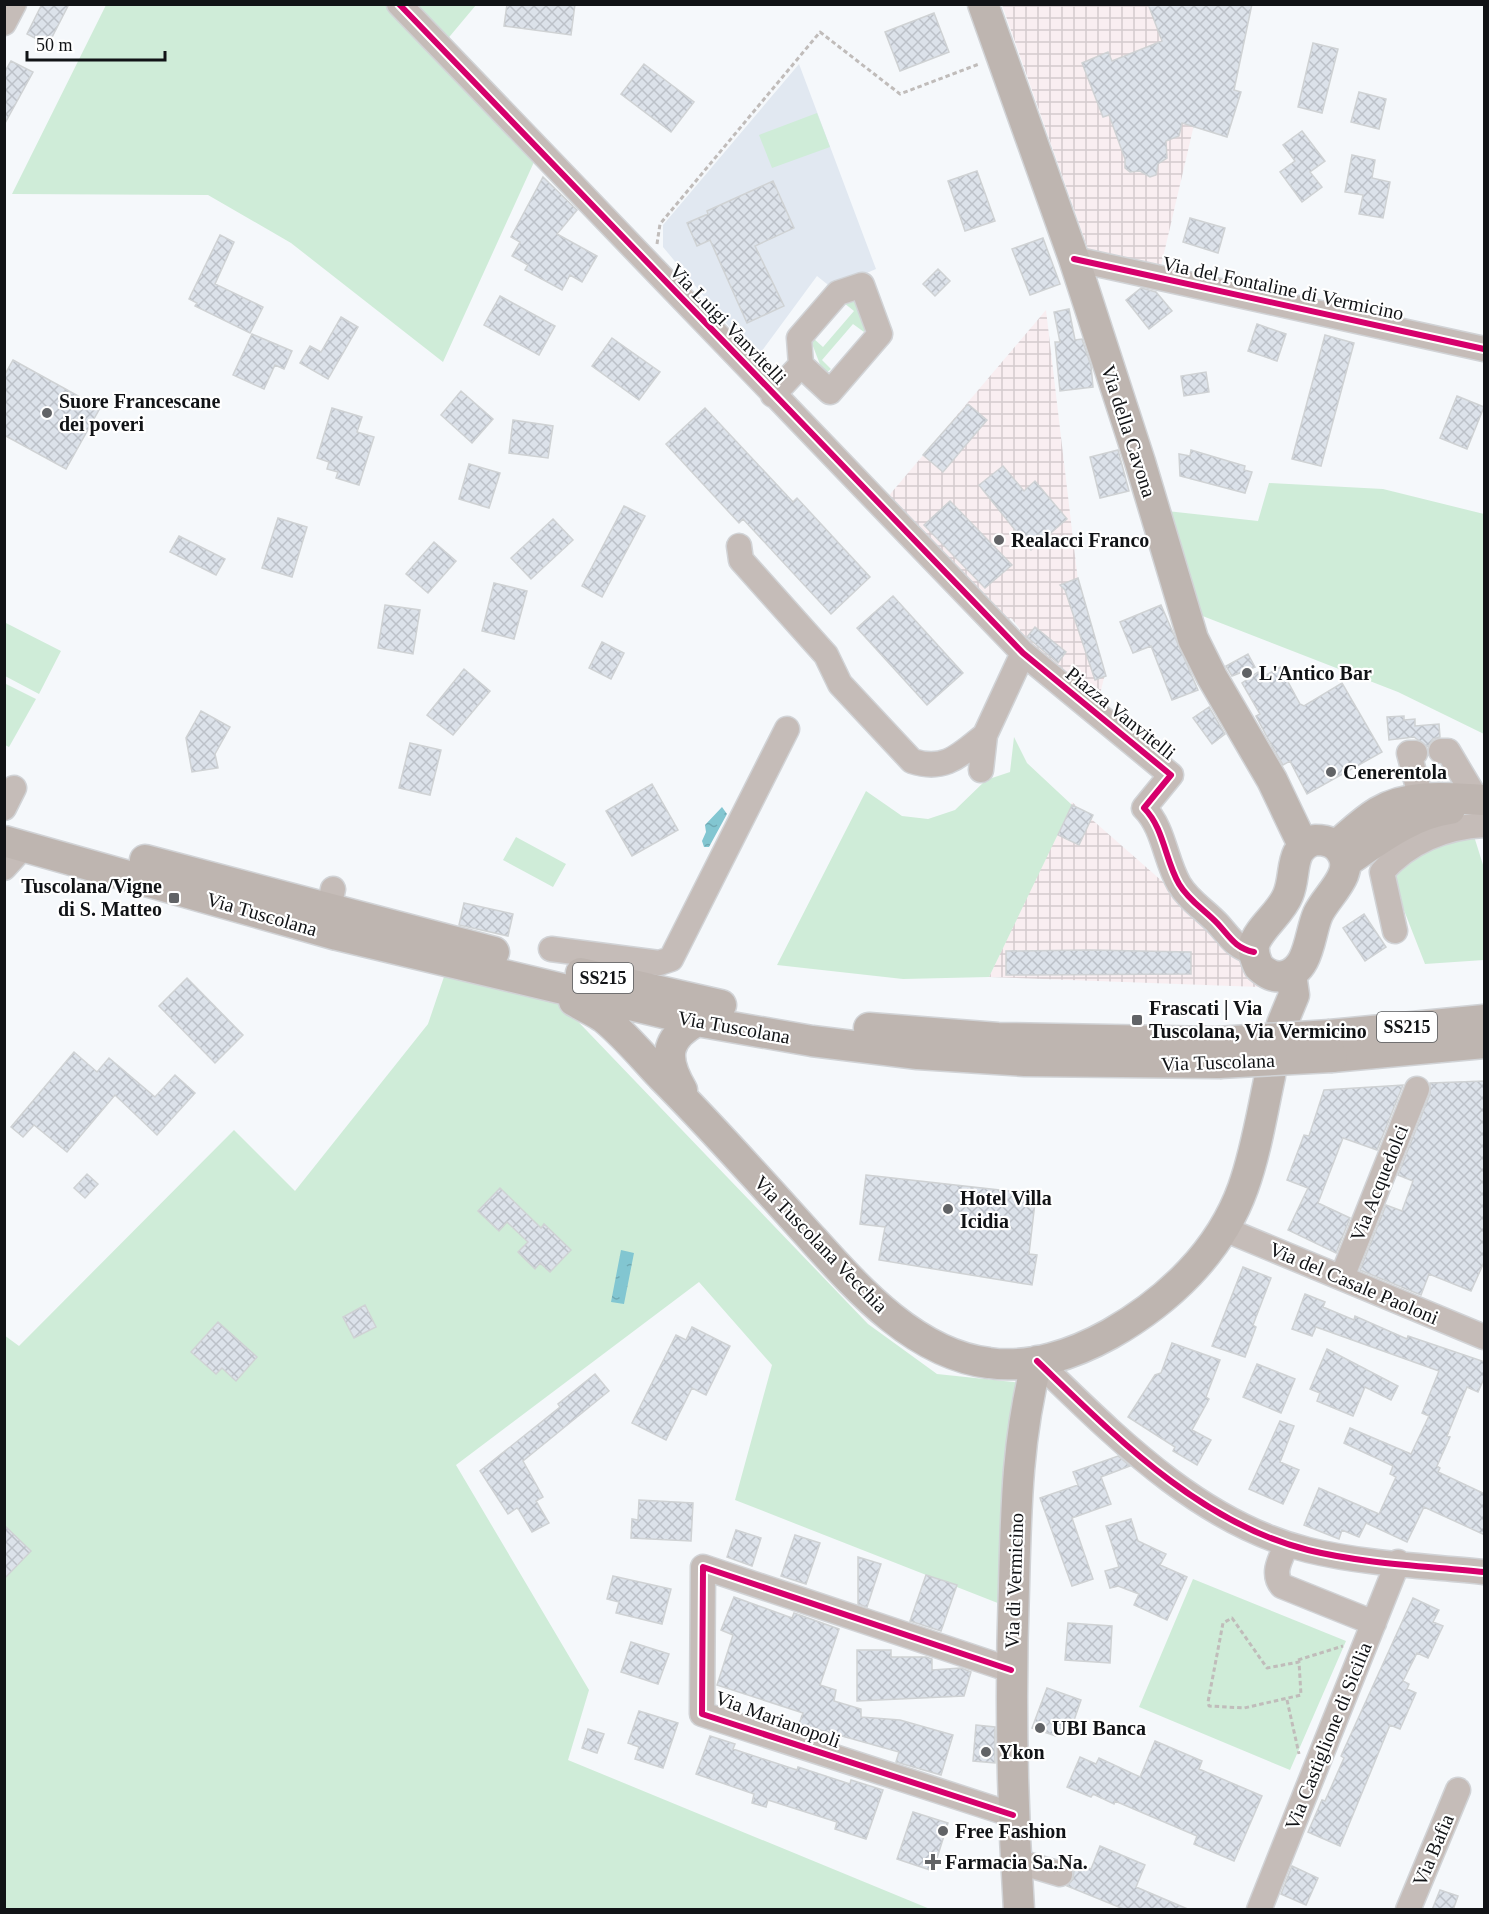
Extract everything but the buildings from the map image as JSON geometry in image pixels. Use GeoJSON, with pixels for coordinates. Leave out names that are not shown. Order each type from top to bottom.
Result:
{"type":"FeatureCollection","features":[{"type":"Feature","properties":{"kind":"main road","name":"Via della Cavona"},"geometry":{"type":"LineString","coordinates":[[983,4],[1074,259],[1140,462],[1193,639],[1212,677],[1272,780],[1303,845]]}},
{"type":"Feature","properties":{"kind":"main road"},"geometry":{"type":"LineString","coordinates":[[1342,854],[1315,840],[1303,845],[1295,858],[1288,895],[1260,939],[1259,967],[1281,975],[1304,959],[1316,918],[1345,873],[1342,854],[1378,812],[1400,803],[1445,797],[1483,807]]}},
{"type":"Feature","properties":{"kind":"main road"},"geometry":{"type":"LineString","coordinates":[[1342,854],[1442,810],[1483,807]]}},
{"type":"Feature","properties":{"kind":"main road","name":"Via Tuscolana"},"geometry":{"type":"LineString","coordinates":[[4,823],[331,898],[549,960],[735,1008],[865,1028],[1218,1053]]}},
{"type":"Feature","properties":{"kind":"main road","name":"Via Tuscolana"},"geometry":{"type":"LineString","coordinates":[[14,843],[337,935],[549,960],[697,1021],[844,1045],[961,1058],[1047,1062],[1331,1046],[1485,1043]]}},
{"type":"Feature","properties":{"kind":"main road"},"geometry":{"type":"LineString","coordinates":[[549,960],[693,1108]]}},
{"type":"Feature","properties":{"kind":"main road","name":"Via Tuscolana"},"geometry":{"type":"LineString","coordinates":[[1331,1046],[1485,1020]]}},
{"type":"Feature","properties":{"kind":"main road"},"geometry":{"type":"LineString","coordinates":[[693,1108],[674,1074],[669,1054],[677,1036],[697,1021]]}},
{"type":"Feature","properties":{"kind":"main road","name":"Via Tuscolana Vecchia"},"geometry":{"type":"LineString","coordinates":[[693,1108],[844,1274],[895,1320],[928,1341],[970,1359],[1000,1364],[1037,1361],[1087,1345],[1142,1314],[1183,1280],[1224,1229],[1249,1171],[1270,1076]]}},
{"type":"Feature","properties":{"kind":"main road","name":"Via di Vermicino"},"geometry":{"type":"LineString","coordinates":[[1019,1910],[1013,1815],[1011,1670],[1017,1467],[1023,1421],[1037,1361]]}},
{"type":"Feature","properties":{"kind":"street"},"geometry":{"type":"LineString","coordinates":[[4,23],[14,4]]}},
{"type":"Feature","properties":{"kind":"street","name":"Via Luigi Vanvitelli"},"geometry":{"type":"LineString","coordinates":[[399,4],[773,395],[1030,659]]}},
{"type":"Feature","properties":{"kind":"street","name":"Via del Fontaline di Vermicino"},"geometry":{"type":"LineString","coordinates":[[1074,259],[1485,349]]}},
{"type":"Feature","properties":{"kind":"street"},"geometry":{"type":"LineString","coordinates":[[773,395],[801,365]]}},
{"type":"Feature","properties":{"kind":"street"},"geometry":{"type":"LineString","coordinates":[[739,546],[741,560],[826,655],[840,684],[912,761],[927,766],[942,764],[954,759],[985,735],[1030,659]]}},
{"type":"Feature","properties":{"kind":"street","name":"Piazza Vanvitelli"},"geometry":{"type":"LineString","coordinates":[[1030,659],[1171,775],[1144,808],[1156,824],[1178,883],[1187,896],[1219,925],[1239,928],[1260,939]]}},
{"type":"Feature","properties":{"kind":"street"},"geometry":{"type":"LineString","coordinates":[[549,960],[659,963],[671,959],[787,729]]}},
{"type":"Feature","properties":{"kind":"street"},"geometry":{"type":"LineString","coordinates":[[981,770],[985,735]]}},
{"type":"Feature","properties":{"kind":"street"},"geometry":{"type":"LineString","coordinates":[[1395,931],[1382,872],[1395,858],[1434,835],[1468,826],[1483,807],[1448,751],[1441,751]]}},
{"type":"Feature","properties":{"kind":"street"},"geometry":{"type":"LineString","coordinates":[[1415,753],[1409,753],[1421,799]]}},
{"type":"Feature","properties":{"kind":"street"},"geometry":{"type":"LineString","coordinates":[[4,868],[14,843]]}},
{"type":"Feature","properties":{"kind":"street","name":"Via Acquedolci"},"geometry":{"type":"LineString","coordinates":[[1342,1277],[1417,1089]]}},
{"type":"Feature","properties":{"kind":"street","name":"Via del Casale Paoloni"},"geometry":{"type":"LineString","coordinates":[[1224,1229],[1485,1338]]}},
{"type":"Feature","properties":{"kind":"street"},"geometry":{"type":"LineString","coordinates":[[1037,1361],[1105,1426],[1163,1475],[1226,1515],[1287,1544],[1323,1553],[1485,1572]]}},
{"type":"Feature","properties":{"kind":"street"},"geometry":{"type":"LineString","coordinates":[[1287,1544],[1277,1568],[1278,1581],[1282,1586],[1374,1623]]}},
{"type":"Feature","properties":{"kind":"street","name":"Via Castiglione di Sicilia"},"geometry":{"type":"LineString","coordinates":[[1259,1910],[1398,1562]]}},
{"type":"Feature","properties":{"kind":"street","name":"Via Marianopoli"},"geometry":{"type":"LineString","coordinates":[[1011,1670],[703,1566],[702,1714],[1013,1815]]}},
{"type":"Feature","properties":{"kind":"street","name":"Via Bafia"},"geometry":{"type":"LineString","coordinates":[[1408,1910],[1458,1790]]}},
{"type":"Feature","properties":{"kind":"street"},"geometry":{"type":"LineString","coordinates":[[1016,1861],[1060,1874]]}},
{"type":"Feature","properties":{"kind":"path"},"geometry":{"type":"LineString","coordinates":[[654,271],[660,224],[820,32],[900,94],[1000,56]]}},
{"type":"Feature","properties":{"kind":"path"},"geometry":{"type":"LineString","coordinates":[[1297,1661],[1300,1663],[1302,1690],[1298,1698],[1244,1708],[1209,1706],[1222,1623],[1232,1618],[1237,1622],[1267,1668],[1297,1661],[1344,1645],[1348,1647]]}},
{"type":"Feature","properties":{"kind":"path"},"geometry":{"type":"LineString","coordinates":[[1287,1699],[1297,1754],[1301,1755]]}},
{"type":"Feature","properties":{"kind":"shaded area"},"geometry":{"type":"Polygon","coordinates":[[[1002,5],[1222,5],[1161,266],[1088,249],[1002,5]]]}},
{"type":"Feature","properties":{"kind":"shaded area"},"geometry":{"type":"Polygon","coordinates":[[[799,64],[876,269],[832,288],[817,276],[756,359],[663,247],[663,225],[799,64]]]}},
{"type":"Feature","properties":{"kind":"shaded area","name":"Realacci Franco"},"geometry":{"type":"Polygon","coordinates":[[[1046,310],[1078,581],[1105,674],[1098,702],[1020,642],[1020,629],[1011,618],[1002,622],[886,499],[1046,310]]]}},
{"type":"Feature","properties":{"kind":"shaded area"},"geometry":{"type":"Polygon","coordinates":[[[1072,802],[1171,889],[1260,980],[1259,987],[989,977],[1072,802]]]}},
{"type":"Feature","properties":{"kind":"green space"},"geometry":{"type":"Polygon","coordinates":[[[106,5],[476,5],[440,48],[539,151],[443,362],[291,243],[208,195],[12,194],[106,5]]]}},
{"type":"Feature","properties":{"kind":"green space"},"geometry":{"type":"Polygon","coordinates":[[[817,113],[830,147],[772,168],[759,135],[817,113]]]}},
{"type":"Feature","properties":{"kind":"green space"},"geometry":{"type":"Polygon","coordinates":[[[852,296],[865,330],[864,332],[853,324],[822,360],[831,369],[824,375],[811,341],[813,338],[823,347],[854,311],[844,303],[852,296]]]}},
{"type":"Feature","properties":{"kind":"green space"},"geometry":{"type":"Polygon","coordinates":[[[1269,483],[1383,489],[1484,514],[1484,734],[1398,692],[1200,615],[1167,511],[1258,521],[1269,483]]]}},
{"type":"Feature","properties":{"kind":"green space"},"geometry":{"type":"Polygon","coordinates":[[[4,622],[61,651],[39,694],[5,676],[4,622]]]}},
{"type":"Feature","properties":{"kind":"green space"},"geometry":{"type":"Polygon","coordinates":[[[4,683],[36,699],[9,747],[5,745],[4,683]]]}},
{"type":"Feature","properties":{"kind":"green space"},"geometry":{"type":"Polygon","coordinates":[[[1014,737],[1027,763],[1072,805],[989,977],[903,979],[777,965],[866,791],[902,816],[928,819],[955,810],[986,780],[1010,772],[1014,737]]]}},
{"type":"Feature","properties":{"kind":"green space"},"geometry":{"type":"Polygon","coordinates":[[[1473,833],[1484,868],[1484,960],[1425,964],[1389,872],[1421,846],[1473,833]]]}},
{"type":"Feature","properties":{"kind":"green space"},"geometry":{"type":"Polygon","coordinates":[[[516,837],[566,864],[553,887],[503,860],[516,837]]]}},
{"type":"Feature","properties":{"kind":"green space"},"geometry":{"type":"Polygon","coordinates":[[[449,962],[542,984],[868,1324],[937,1374],[1023,1383],[1013,1609],[735,1500],[772,1365],[699,1282],[456,1465],[589,1690],[568,1760],[930,1909],[5,1909],[4,1335],[19,1346],[234,1130],[295,1191],[428,1024],[449,962]]]}},
{"type":"Feature","properties":{"kind":"green space"},"geometry":{"type":"Polygon","coordinates":[[[1193,1579],[1346,1641],[1290,1770],[1139,1707],[1193,1579]]]}},
{"type":"Feature","properties":{"kind":"water"},"geometry":{"type":"Polygon","coordinates":[[[722,807],[727,814],[709,847],[704,847],[702,841],[706,832],[705,825],[722,807]]]}},
{"type":"Feature","properties":{"kind":"water"},"geometry":{"type":"Polygon","coordinates":[[[621,1250],[634,1253],[624,1304],[611,1302],[621,1250]]]}},
{"type":"Feature","properties":{"kind":"cycle path"},"geometry":{"type":"LineString","coordinates":[[399,4],[1023,653],[1171,775],[1144,808],[1156,825],[1174,875],[1187,895],[1233,941],[1242,948],[1254,952]]}},
{"type":"Feature","properties":{"kind":"cycle path"},"geometry":{"type":"LineString","coordinates":[[1074,259],[1484,349]]}},
{"type":"Feature","properties":{"kind":"cycle path"},"geometry":{"type":"LineString","coordinates":[[1037,1361],[1128,1447],[1161,1474],[1231,1520],[1268,1537],[1330,1555],[1373,1562],[1484,1572]]}},
{"type":"Feature","properties":{"kind":"cycle path"},"geometry":{"type":"LineString","coordinates":[[1011,1670],[703,1567],[702,1714],[1013,1815]]}},
{"type":"Feature","properties":{"kind":"place","name":"Suore Francescane dei poveri"},"geometry":{"type":"Point","coordinates":[47,413]}},
{"type":"Feature","properties":{"kind":"place","name":"Realacci Franco"},"geometry":{"type":"Point","coordinates":[999,540]}},
{"type":"Feature","properties":{"kind":"place","name":"L'Antico Bar"},"geometry":{"type":"Point","coordinates":[1247,673]}},
{"type":"Feature","properties":{"kind":"place","name":"Cenerentola"},"geometry":{"type":"Point","coordinates":[1331,772]}},
{"type":"Feature","properties":{"kind":"place","name":"Tuscolana/Vigne di S. Matteo"},"geometry":{"type":"Point","coordinates":[174,898]}},
{"type":"Feature","properties":{"kind":"place","name":"Frascati | Via Tuscolana, Via Vermicino"},"geometry":{"type":"Point","coordinates":[1137,1020]}},
{"type":"Feature","properties":{"kind":"place","name":"Hotel Villa Icidia"},"geometry":{"type":"Point","coordinates":[948,1209]}},
{"type":"Feature","properties":{"kind":"place","name":"UBI Banca"},"geometry":{"type":"Point","coordinates":[1040,1728]}},
{"type":"Feature","properties":{"kind":"place","name":"Ykon"},"geometry":{"type":"Point","coordinates":[986,1752]}},
{"type":"Feature","properties":{"kind":"place","name":"Free Fashion"},"geometry":{"type":"Point","coordinates":[943,1831]}},
{"type":"Feature","properties":{"kind":"place","name":"Farmacia Sa.Na."},"geometry":{"type":"Point","coordinates":[933,1862]}}]}
